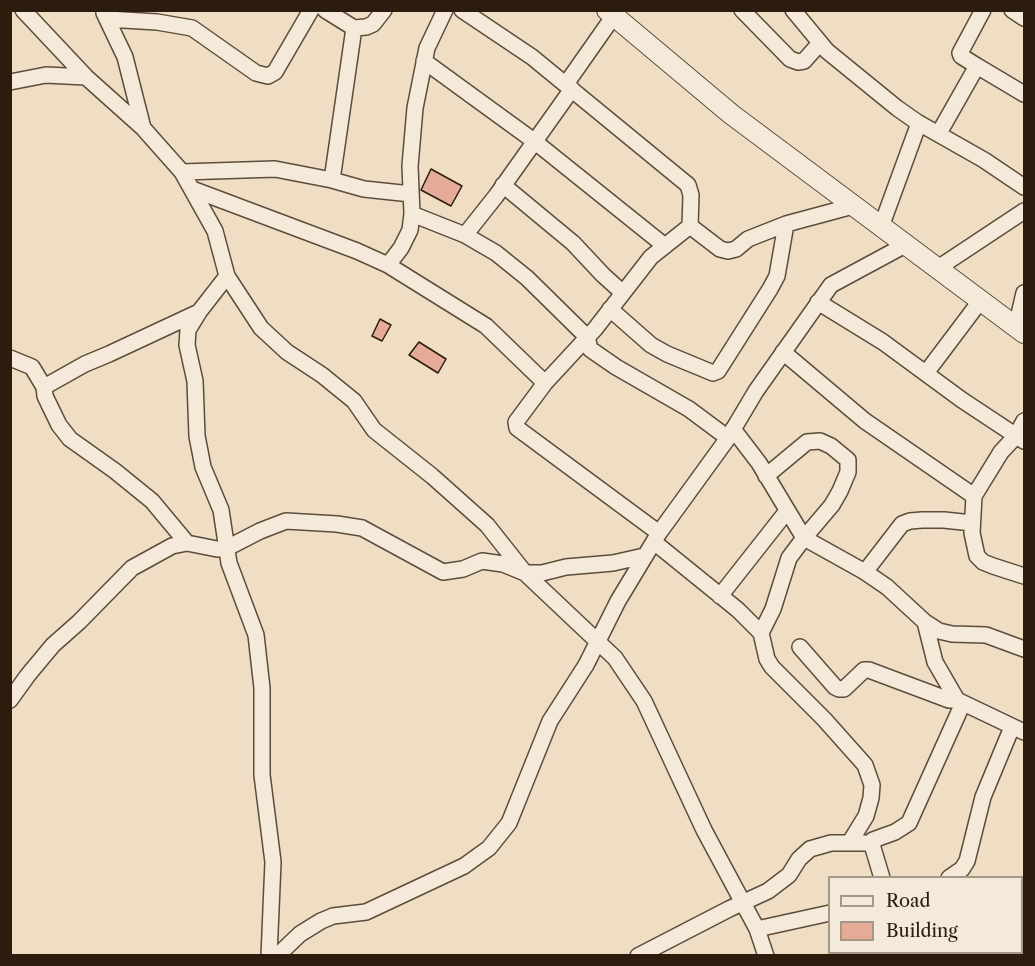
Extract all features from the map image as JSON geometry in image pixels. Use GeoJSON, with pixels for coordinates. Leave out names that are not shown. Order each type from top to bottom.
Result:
{"type":"FeatureCollection","features":[{"type":"Feature","properties":{"kind":"street"},"geometry":{"type":"LineString","coordinates":[[23,10],[86,77],[143,128],[182,172],[215,231],[227,276],[261,328],[286,352],[322,375],[354,401],[374,429],[487,525],[525,573],[615,658],[644,701],[704,830],[757,929],[766,956]]}},
{"type":"Feature","properties":{"kind":"street"},"geometry":{"type":"LineString","coordinates":[[105,15],[192,28],[256,73],[268,76],[275,72],[311,10]]}},
{"type":"Feature","properties":{"kind":"street"},"geometry":{"type":"LineString","coordinates":[[326,10],[354,28],[373,24],[384,10]]}},
{"type":"Feature","properties":{"kind":"street"},"geometry":{"type":"LineString","coordinates":[[388,266],[410,230],[412,214],[410,166],[415,108],[424,61],[445,10]]}},
{"type":"Feature","properties":{"kind":"street"},"geometry":{"type":"LineString","coordinates":[[462,10],[532,57],[688,184],[691,195],[690,226],[651,257],[587,337],[545,383],[516,422],[517,428],[656,538],[761,633],[767,659],[772,667],[824,719],[865,765],[872,785],[871,798],[866,816],[850,842]]}},
{"type":"Feature","properties":{"kind":"street"},"geometry":{"type":"LineString","coordinates":[[742,10],[790,59],[798,62],[804,61],[820,43]]}},
{"type":"Feature","properties":{"kind":"street"},"geometry":{"type":"LineString","coordinates":[[793,10],[820,43],[897,108],[1024,187]]}},
{"type":"Feature","properties":{"kind":"street"},"geometry":{"type":"LineString","coordinates":[[983,10],[960,53],[961,56],[1024,94]]}},
{"type":"Feature","properties":{"kind":"street"},"geometry":{"type":"LineString","coordinates":[[465,235],[534,141],[569,87],[610,14],[731,114],[1020,330]]}},
{"type":"Feature","properties":{"kind":"street"},"geometry":{"type":"LineString","coordinates":[[105,15],[125,57],[143,128]]}},
{"type":"Feature","properties":{"kind":"street"},"geometry":{"type":"LineString","coordinates":[[332,180],[354,28]]}},
{"type":"Feature","properties":{"kind":"street"},"geometry":{"type":"LineString","coordinates":[[424,61],[470,92],[534,141],[665,246]]}},
{"type":"Feature","properties":{"kind":"street"},"geometry":{"type":"LineString","coordinates":[[939,134],[977,66]]}},
{"type":"Feature","properties":{"kind":"street"},"geometry":{"type":"LineString","coordinates":[[10,82],[46,75],[86,77]]}},
{"type":"Feature","properties":{"kind":"street"},"geometry":{"type":"LineString","coordinates":[[881,227],[919,123]]}},
{"type":"Feature","properties":{"kind":"street"},"geometry":{"type":"LineString","coordinates":[[182,172],[275,169],[364,189],[411,194]]}},
{"type":"Feature","properties":{"kind":"street"},"geometry":{"type":"LineString","coordinates":[[503,185],[573,243],[623,293]]}},
{"type":"Feature","properties":{"kind":"street"},"geometry":{"type":"LineString","coordinates":[[192,189],[272,221],[326,239],[388,266],[486,326],[545,383]]}},
{"type":"Feature","properties":{"kind":"street"},"geometry":{"type":"LineString","coordinates":[[690,226],[720,249],[728,251],[736,249],[748,239],[786,224],[852,206]]}},
{"type":"Feature","properties":{"kind":"street"},"geometry":{"type":"LineString","coordinates":[[938,268],[1024,211]]}},
{"type":"Feature","properties":{"kind":"street"},"geometry":{"type":"LineString","coordinates":[[412,214],[465,235],[496,253],[527,278],[587,337],[590,349],[616,367],[731,433],[766,476],[804,538],[865,572],[887,587],[925,622],[946,633],[986,635],[1024,649]]}},
{"type":"Feature","properties":{"kind":"street"},"geometry":{"type":"LineString","coordinates":[[610,309],[651,345],[713,373],[718,371],[777,276],[786,224]]}},
{"type":"Feature","properties":{"kind":"street"},"geometry":{"type":"LineString","coordinates":[[277,956],[300,934],[321,921],[333,915],[366,912],[464,866],[489,848],[509,823],[550,720],[586,665],[618,602],[656,538],[731,433],[756,391],[831,285],[907,244]]}},
{"type":"Feature","properties":{"kind":"street"},"geometry":{"type":"LineString","coordinates":[[227,276],[188,330],[187,345],[195,381],[197,436],[203,467],[221,510],[229,563],[256,635],[261,678],[262,775],[273,862],[269,956]]}},
{"type":"Feature","properties":{"kind":"street"},"geometry":{"type":"LineString","coordinates":[[1020,330],[1024,293]]}},
{"type":"Feature","properties":{"kind":"street"},"geometry":{"type":"LineString","coordinates":[[926,373],[981,300]]}},
{"type":"Feature","properties":{"kind":"street"},"geometry":{"type":"LineString","coordinates":[[818,302],[883,342],[1020,438]]}},
{"type":"Feature","properties":{"kind":"street"},"geometry":{"type":"LineString","coordinates":[[44,387],[85,364],[199,312]]}},
{"type":"Feature","properties":{"kind":"street"},"geometry":{"type":"LineString","coordinates":[[783,352],[865,421],[974,496]]}},
{"type":"Feature","properties":{"kind":"street"},"geometry":{"type":"LineString","coordinates":[[10,358],[32,367],[44,387],[45,396],[59,425],[70,439],[152,501],[187,543]]}},
{"type":"Feature","properties":{"kind":"street"},"geometry":{"type":"LineString","coordinates":[[1024,421],[1020,438],[1001,453],[974,496],[972,523],[972,539],[977,556],[983,562],[1024,576]]}},
{"type":"Feature","properties":{"kind":"street"},"geometry":{"type":"LineString","coordinates":[[761,633],[773,609],[787,563],[804,538],[832,505],[848,472],[848,460],[831,446],[820,441],[807,442],[766,476]]}},
{"type":"Feature","properties":{"kind":"street"},"geometry":{"type":"LineString","coordinates":[[720,596],[787,510]]}},
{"type":"Feature","properties":{"kind":"street"},"geometry":{"type":"LineString","coordinates":[[865,572],[902,524],[910,521],[944,520],[972,523]]}},
{"type":"Feature","properties":{"kind":"street"},"geometry":{"type":"LineString","coordinates":[[10,700],[53,645],[132,568],[172,546],[187,543],[217,549],[227,548],[286,521],[362,528],[443,572],[463,569],[482,561],[503,564],[525,573],[542,573],[566,567],[645,556]]}},
{"type":"Feature","properties":{"kind":"street"},"geometry":{"type":"LineString","coordinates":[[925,622],[935,662],[960,701]]}},
{"type":"Feature","properties":{"kind":"street"},"geometry":{"type":"LineString","coordinates":[[800,647],[839,689],[844,688],[864,670],[869,670],[949,700],[960,701],[1018,730],[983,797],[967,861],[962,869],[952,876]]}},
{"type":"Feature","properties":{"kind":"street"},"geometry":{"type":"LineString","coordinates":[[872,843],[874,839],[895,832],[909,823],[960,701]]}},
{"type":"Feature","properties":{"kind":"street"},"geometry":{"type":"LineString","coordinates":[[638,956],[779,884],[810,849],[831,843],[872,843]]}},
{"type":"Feature","properties":{"kind":"street"},"geometry":{"type":"LineString","coordinates":[[872,843],[881,876]]}},
{"type":"Feature","properties":{"kind":"street"},"geometry":{"type":"LineString","coordinates":[[757,929],[828,913]]}},
{"type":"Feature","properties":{"kind":"building"},"geometry":{"type":"Polygon","coordinates":[[[431,169],[462,186],[451,206],[421,190],[431,169]]]}},
{"type":"Feature","properties":{"kind":"building"},"geometry":{"type":"Polygon","coordinates":[[[380,319],[391,325],[382,341],[372,336],[380,319]]]}},
{"type":"Feature","properties":{"kind":"building"},"geometry":{"type":"Polygon","coordinates":[[[419,342],[446,359],[438,373],[409,355],[419,342]]]}}]}
